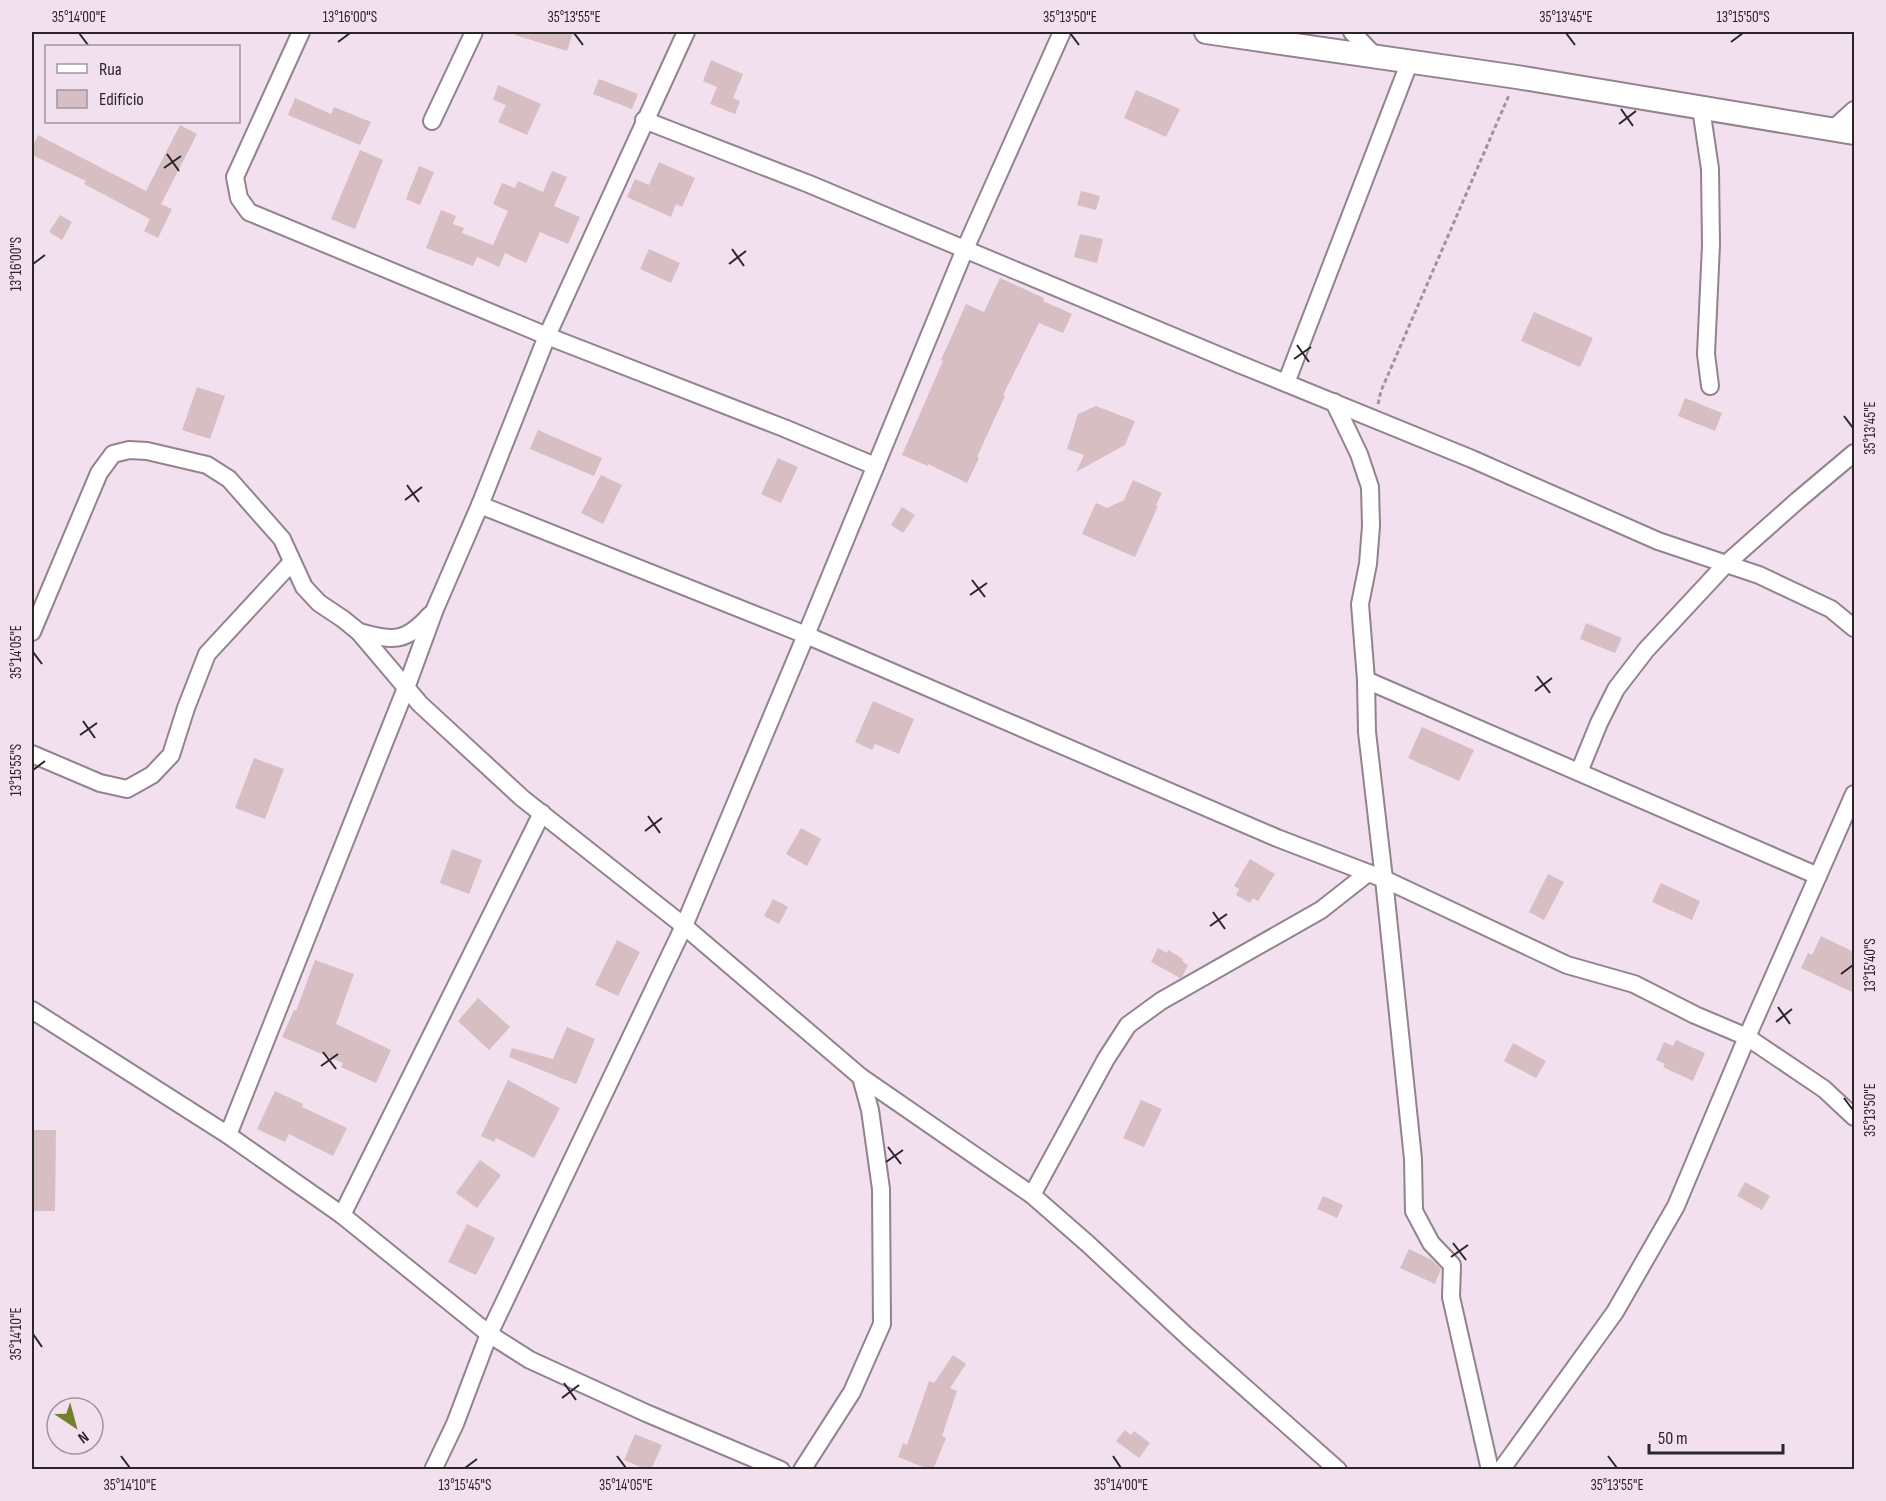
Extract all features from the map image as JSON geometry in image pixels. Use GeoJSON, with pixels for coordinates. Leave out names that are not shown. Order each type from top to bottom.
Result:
{"type":"FeatureCollection","features":[{"type":"Feature","properties":{"kind":"main road"},"geometry":{"type":"LineString","coordinates":[[1206,32],[1517,77],[1854,133]]}},
{"type":"Feature","properties":{"kind":"street"},"geometry":{"type":"LineString","coordinates":[[301,32],[236,177],[238,198],[249,212],[547,336],[875,466]]}},
{"type":"Feature","properties":{"kind":"street"},"geometry":{"type":"LineString","coordinates":[[432,122],[474,32]]}},
{"type":"Feature","properties":{"kind":"street"},"geometry":{"type":"LineString","coordinates":[[228,1135],[406,688],[435,609],[480,505],[547,336],[686,32]]}},
{"type":"Feature","properties":{"kind":"street"},"geometry":{"type":"LineString","coordinates":[[433,1470],[455,1424],[489,1334],[684,926],[806,636],[964,249],[1062,32]]}},
{"type":"Feature","properties":{"kind":"street"},"geometry":{"type":"LineString","coordinates":[[1352,32],[1375,56]]}},
{"type":"Feature","properties":{"kind":"street"},"geometry":{"type":"LineString","coordinates":[[1286,383],[1410,61]]}},
{"type":"Feature","properties":{"kind":"street"},"geometry":{"type":"LineString","coordinates":[[1701,108],[1710,169],[1711,245],[1706,354],[1710,386]]}},
{"type":"Feature","properties":{"kind":"street"},"geometry":{"type":"LineString","coordinates":[[1832,130],[1854,110]]}},
{"type":"Feature","properties":{"kind":"street"},"geometry":{"type":"LineString","coordinates":[[644,120],[809,184],[1472,459],[1658,541],[1759,575],[1831,609],[1854,628]]}},
{"type":"Feature","properties":{"kind":"street"},"geometry":{"type":"LineString","coordinates":[[1334,402],[1359,454],[1370,487],[1371,526],[1368,564],[1360,604],[1366,680],[1366,732],[1376,876],[1413,1159],[1414,1211],[1431,1243],[1452,1265],[1451,1297],[1490,1470]]}},
{"type":"Feature","properties":{"kind":"street"},"geometry":{"type":"LineString","coordinates":[[32,632],[99,473],[113,454],[129,450],[147,451],[207,465],[229,479],[282,539],[304,587],[319,603],[359,632],[420,704],[522,798],[684,926],[861,1077],[1032,1195],[1197,1346],[1338,1470]]}},
{"type":"Feature","properties":{"kind":"street"},"geometry":{"type":"LineString","coordinates":[[1579,772],[1616,689],[1646,650],[1726,564],[1854,453]]}},
{"type":"Feature","properties":{"kind":"street"},"geometry":{"type":"LineString","coordinates":[[480,505],[806,636],[1277,838],[1376,876],[1567,965],[1634,984],[1695,1015],[1747,1037],[1824,1089],[1854,1117]]}},
{"type":"Feature","properties":{"kind":"street"},"geometry":{"type":"LineString","coordinates":[[32,754],[100,783],[127,789],[152,775],[171,755],[207,654],[292,562]]}},
{"type":"Feature","properties":{"kind":"street"},"geometry":{"type":"LineString","coordinates":[[359,632],[381,638],[400,638],[418,628],[435,609]]}},
{"type":"Feature","properties":{"kind":"street"},"geometry":{"type":"LineString","coordinates":[[1366,680],[1818,876]]}},
{"type":"Feature","properties":{"kind":"street"},"geometry":{"type":"LineString","coordinates":[[1501,1470],[1615,1312],[1676,1206],[1747,1037],[1854,794]]}},
{"type":"Feature","properties":{"kind":"street"},"geometry":{"type":"LineString","coordinates":[[342,1215],[542,813]]}},
{"type":"Feature","properties":{"kind":"street"},"geometry":{"type":"LineString","coordinates":[[1032,1195],[1106,1059],[1128,1025],[1161,1001],[1376,876]]}},
{"type":"Feature","properties":{"kind":"street"},"geometry":{"type":"LineString","coordinates":[[32,1010],[228,1135],[342,1215],[489,1334],[530,1360],[646,1413],[781,1470]]}},
{"type":"Feature","properties":{"kind":"street"},"geometry":{"type":"LineString","coordinates":[[802,1470],[852,1392],[882,1324],[881,1189],[870,1110],[861,1077]]}},
{"type":"Feature","properties":{"kind":"path"},"geometry":{"type":"LineString","coordinates":[[1375,420],[1381,391],[1517,77]]}},
{"type":"Feature","properties":{"kind":"building"},"geometry":{"type":"Polygon","coordinates":[[[515,32],[573,32],[567,51],[515,35],[515,32]]]}},
{"type":"Feature","properties":{"kind":"building"},"geometry":{"type":"Polygon","coordinates":[[[711,60],[743,74],[733,98],[740,101],[735,114],[710,104],[717,87],[703,81],[711,60]]]}},
{"type":"Feature","properties":{"kind":"building"},"geometry":{"type":"Polygon","coordinates":[[[599,79],[638,94],[632,109],[593,94],[599,79]]]}},
{"type":"Feature","properties":{"kind":"building"},"geometry":{"type":"Polygon","coordinates":[[[498,85],[541,104],[527,135],[498,122],[506,105],[493,100],[498,85]]]}},
{"type":"Feature","properties":{"kind":"building"},"geometry":{"type":"Polygon","coordinates":[[[1136,90],[1180,109],[1166,137],[1124,118],[1136,90]]]}},
{"type":"Feature","properties":{"kind":"building"},"geometry":{"type":"Polygon","coordinates":[[[295,98],[331,114],[334,107],[371,122],[360,145],[288,115],[295,98]]]}},
{"type":"Feature","properties":{"kind":"building"},"geometry":{"type":"Polygon","coordinates":[[[180,125],[197,134],[161,204],[172,209],[158,238],[144,231],[150,219],[84,184],[86,181],[32,155],[32,148],[38,135],[146,191],[180,125]]]}},
{"type":"Feature","properties":{"kind":"building"},"geometry":{"type":"Polygon","coordinates":[[[360,150],[383,160],[355,229],[331,219],[360,150]]]}},
{"type":"Feature","properties":{"kind":"building"},"geometry":{"type":"Polygon","coordinates":[[[659,162],[695,178],[682,207],[676,204],[671,217],[627,197],[635,179],[649,185],[659,162]]]}},
{"type":"Feature","properties":{"kind":"building"},"geometry":{"type":"Polygon","coordinates":[[[419,166],[434,172],[420,205],[406,199],[419,166]]]}},
{"type":"Feature","properties":{"kind":"building"},"geometry":{"type":"Polygon","coordinates":[[[552,171],[567,177],[554,206],[580,217],[568,244],[540,232],[526,263],[505,253],[499,267],[477,257],[473,266],[426,248],[441,210],[456,216],[453,224],[464,228],[462,233],[493,245],[508,211],[493,204],[502,183],[515,188],[518,181],[543,192],[552,171]]]}},
{"type":"Feature","properties":{"kind":"building"},"geometry":{"type":"Polygon","coordinates":[[[1081,191],[1100,196],[1096,210],[1077,205],[1081,191]]]}},
{"type":"Feature","properties":{"kind":"building"},"geometry":{"type":"Polygon","coordinates":[[[60,215],[72,222],[62,240],[49,232],[60,215]]]}},
{"type":"Feature","properties":{"kind":"building"},"geometry":{"type":"Polygon","coordinates":[[[1080,234],[1103,239],[1097,263],[1074,257],[1080,234]]]}},
{"type":"Feature","properties":{"kind":"building"},"geometry":{"type":"Polygon","coordinates":[[[649,249],[680,263],[671,283],[640,269],[649,249]]]}},
{"type":"Feature","properties":{"kind":"building"},"geometry":{"type":"Polygon","coordinates":[[[1000,278],[1072,314],[1063,333],[1039,323],[1003,395],[1005,396],[967,483],[928,464],[928,466],[902,455],[966,304],[984,312],[1000,278]]]}},
{"type":"Feature","properties":{"kind":"building"},"geometry":{"type":"Polygon","coordinates":[[[1534,312],[1593,338],[1580,367],[1521,341],[1534,312]]]}},
{"type":"Feature","properties":{"kind":"building"},"geometry":{"type":"Polygon","coordinates":[[[197,387],[225,396],[210,439],[182,430],[197,387]]]}},
{"type":"Feature","properties":{"kind":"building"},"geometry":{"type":"Polygon","coordinates":[[[1685,398],[1722,413],[1715,431],[1678,416],[1685,398]]]}},
{"type":"Feature","properties":{"kind":"building"},"geometry":{"type":"Polygon","coordinates":[[[1096,406],[1135,421],[1125,445],[1076,472],[1084,455],[1067,449],[1078,414],[1096,406]]]}},
{"type":"Feature","properties":{"kind":"building"},"geometry":{"type":"Polygon","coordinates":[[[538,430],[602,458],[594,476],[530,449],[538,430]]]}},
{"type":"Feature","properties":{"kind":"building"},"geometry":{"type":"Polygon","coordinates":[[[778,458],[798,467],[781,503],[761,494],[778,458]]]}},
{"type":"Feature","properties":{"kind":"building"},"geometry":{"type":"Polygon","coordinates":[[[601,475],[622,485],[603,524],[581,513],[601,475]]]}},
{"type":"Feature","properties":{"kind":"building"},"geometry":{"type":"Polygon","coordinates":[[[1133,480],[1162,493],[1135,557],[1082,534],[1096,503],[1107,508],[1124,500],[1133,480]]]}},
{"type":"Feature","properties":{"kind":"building"},"geometry":{"type":"Polygon","coordinates":[[[902,507],[915,515],[903,533],[891,525],[902,507]]]}},
{"type":"Feature","properties":{"kind":"building"},"geometry":{"type":"Polygon","coordinates":[[[1586,623],[1622,638],[1615,653],[1580,639],[1586,623]]]}},
{"type":"Feature","properties":{"kind":"building"},"geometry":{"type":"Polygon","coordinates":[[[873,701],[914,719],[899,754],[875,744],[872,750],[855,742],[873,701]]]}},
{"type":"Feature","properties":{"kind":"building"},"geometry":{"type":"Polygon","coordinates":[[[1422,727],[1474,750],[1459,781],[1408,758],[1422,727]]]}},
{"type":"Feature","properties":{"kind":"building"},"geometry":{"type":"Polygon","coordinates":[[[254,758],[284,769],[265,819],[235,808],[254,758]]]}},
{"type":"Feature","properties":{"kind":"building"},"geometry":{"type":"Polygon","coordinates":[[[801,828],[821,839],[807,866],[786,854],[801,828]]]}},
{"type":"Feature","properties":{"kind":"building"},"geometry":{"type":"Polygon","coordinates":[[[452,849],[482,860],[469,894],[440,883],[452,849]]]}},
{"type":"Feature","properties":{"kind":"building"},"geometry":{"type":"Polygon","coordinates":[[[1250,859],[1275,874],[1258,901],[1253,898],[1250,903],[1236,895],[1239,889],[1234,886],[1250,859]]]}},
{"type":"Feature","properties":{"kind":"building"},"geometry":{"type":"Polygon","coordinates":[[[1548,874],[1564,882],[1544,920],[1529,912],[1548,874]]]}},
{"type":"Feature","properties":{"kind":"building"},"geometry":{"type":"Polygon","coordinates":[[[1661,883],[1700,901],[1692,920],[1652,902],[1661,883]]]}},
{"type":"Feature","properties":{"kind":"building"},"geometry":{"type":"Polygon","coordinates":[[[773,899],[788,907],[779,924],[764,916],[773,899]]]}},
{"type":"Feature","properties":{"kind":"building"},"geometry":{"type":"Polygon","coordinates":[[[1821,936],[1854,952],[1854,993],[1801,968],[1808,953],[1812,955],[1821,936]]]}},
{"type":"Feature","properties":{"kind":"building"},"geometry":{"type":"Polygon","coordinates":[[[617,940],[640,952],[618,996],[595,985],[617,940]]]}},
{"type":"Feature","properties":{"kind":"building"},"geometry":{"type":"Polygon","coordinates":[[[1158,948],[1167,953],[1168,950],[1188,965],[1182,977],[1151,962],[1158,948]]]}},
{"type":"Feature","properties":{"kind":"building"},"geometry":{"type":"Polygon","coordinates":[[[315,960],[354,974],[336,1024],[391,1050],[376,1083],[341,1067],[343,1063],[282,1037],[294,1010],[296,1011],[315,960]]]}},
{"type":"Feature","properties":{"kind":"building"},"geometry":{"type":"Polygon","coordinates":[[[478,998],[510,1027],[489,1050],[458,1021],[478,998]]]}},
{"type":"Feature","properties":{"kind":"building"},"geometry":{"type":"Polygon","coordinates":[[[567,1027],[595,1039],[576,1084],[509,1057],[512,1048],[553,1059],[567,1027]]]}},
{"type":"Feature","properties":{"kind":"building"},"geometry":{"type":"Polygon","coordinates":[[[1676,1040],[1705,1053],[1693,1081],[1663,1067],[1665,1064],[1656,1060],[1664,1042],[1673,1046],[1676,1040]]]}},
{"type":"Feature","properties":{"kind":"building"},"geometry":{"type":"Polygon","coordinates":[[[1513,1043],[1546,1061],[1536,1078],[1504,1061],[1513,1043]]]}},
{"type":"Feature","properties":{"kind":"building"},"geometry":{"type":"Polygon","coordinates":[[[508,1080],[560,1108],[534,1158],[496,1138],[494,1142],[481,1136],[508,1080]]]}},
{"type":"Feature","properties":{"kind":"building"},"geometry":{"type":"Polygon","coordinates":[[[275,1091],[303,1104],[302,1107],[347,1128],[333,1156],[289,1134],[285,1142],[257,1129],[275,1091]]]}},
{"type":"Feature","properties":{"kind":"building"},"geometry":{"type":"Polygon","coordinates":[[[1141,1100],[1162,1109],[1144,1147],[1123,1138],[1141,1100]]]}},
{"type":"Feature","properties":{"kind":"building"},"geometry":{"type":"Polygon","coordinates":[[[32,1130],[56,1130],[55,1211],[32,1211],[32,1130]]]}},
{"type":"Feature","properties":{"kind":"building"},"geometry":{"type":"Polygon","coordinates":[[[480,1160],[501,1175],[477,1208],[456,1193],[480,1160]]]}},
{"type":"Feature","properties":{"kind":"building"},"geometry":{"type":"Polygon","coordinates":[[[1745,1182],[1770,1196],[1762,1210],[1737,1196],[1745,1182]]]}},
{"type":"Feature","properties":{"kind":"building"},"geometry":{"type":"Polygon","coordinates":[[[1323,1196],[1343,1205],[1337,1218],[1317,1209],[1323,1196]]]}},
{"type":"Feature","properties":{"kind":"building"},"geometry":{"type":"Polygon","coordinates":[[[467,1224],[495,1238],[476,1275],[448,1262],[467,1224]]]}},
{"type":"Feature","properties":{"kind":"building"},"geometry":{"type":"Polygon","coordinates":[[[1409,1249],[1432,1260],[1441,1269],[1435,1284],[1400,1268],[1409,1249]]]}},
{"type":"Feature","properties":{"kind":"building"},"geometry":{"type":"Polygon","coordinates":[[[953,1355],[966,1364],[950,1388],[957,1391],[942,1436],[946,1438],[933,1470],[931,1470],[898,1457],[903,1443],[907,1445],[929,1381],[934,1383],[953,1355]]]}},
{"type":"Feature","properties":{"kind":"building"},"geometry":{"type":"Polygon","coordinates":[[[1125,1430],[1131,1435],[1134,1431],[1150,1443],[1139,1458],[1116,1441],[1125,1430]]]}},
{"type":"Feature","properties":{"kind":"building"},"geometry":{"type":"Polygon","coordinates":[[[635,1434],[662,1445],[651,1470],[624,1460],[635,1434]]]}}]}
